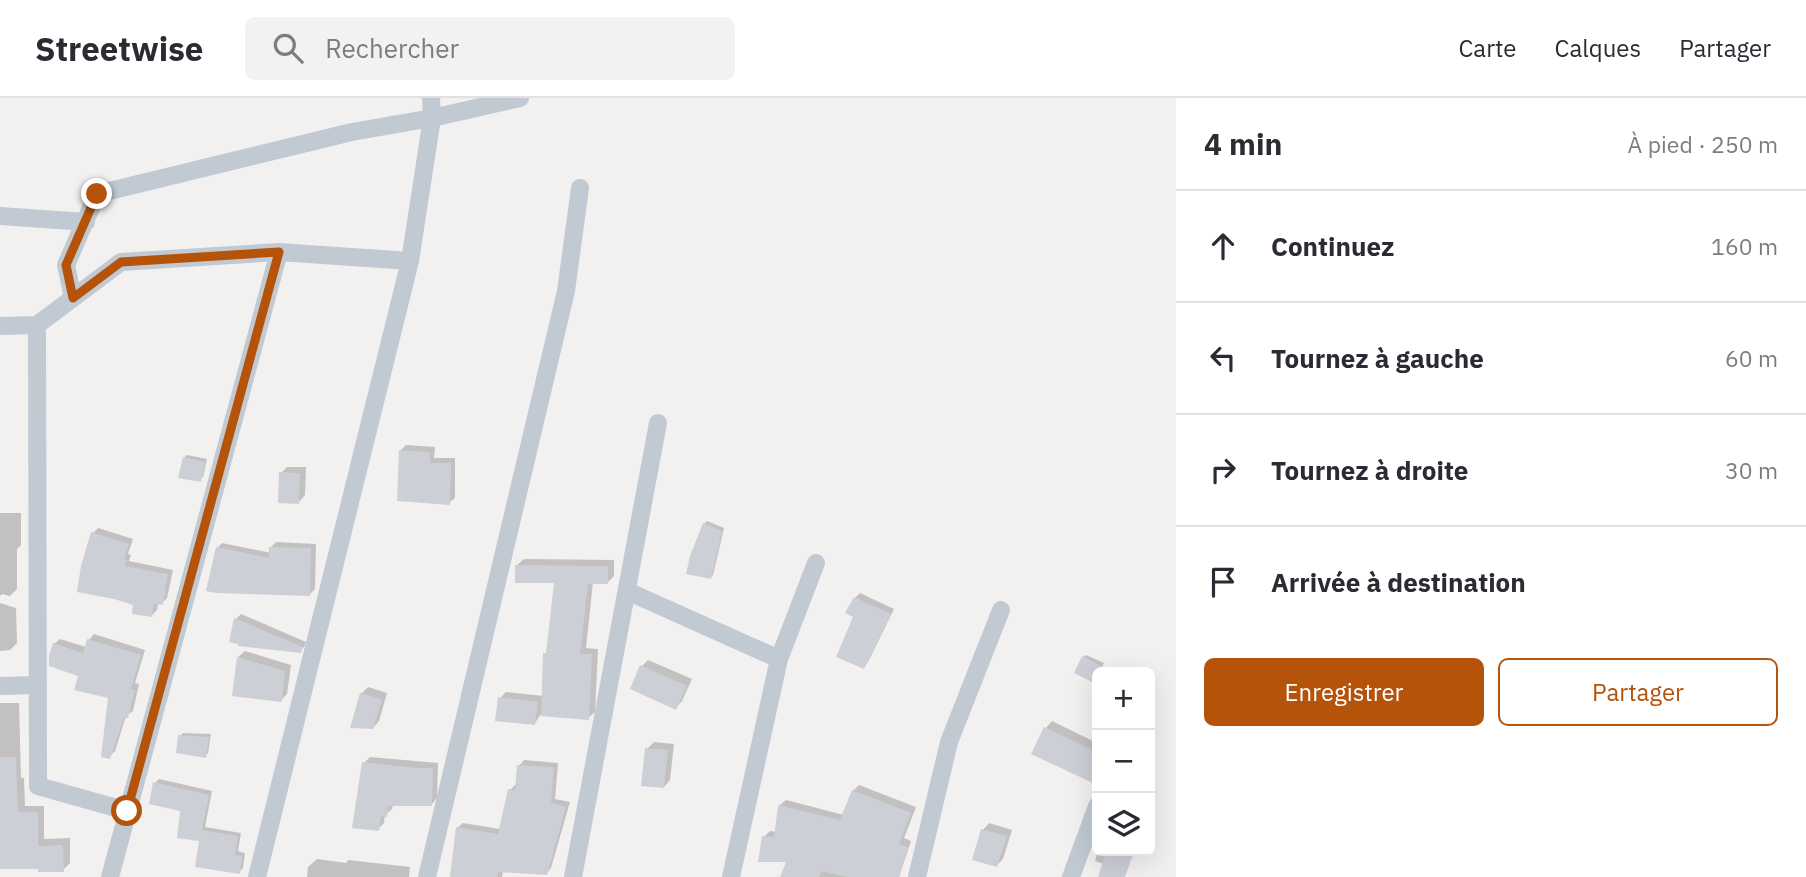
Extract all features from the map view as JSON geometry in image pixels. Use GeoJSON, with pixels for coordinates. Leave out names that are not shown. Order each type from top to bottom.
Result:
{"type":"FeatureCollection","features":[{"type":"Feature","properties":{"kind":"street"},"geometry":{"type":"LineString","coordinates":[[257,877],[410,261],[432,118],[431,98]]}},
{"type":"Feature","properties":{"kind":"street"},"geometry":{"type":"LineString","coordinates":[[73,298],[66,265],[97,194],[352,132],[432,118],[520,98]]}},
{"type":"Feature","properties":{"kind":"street"},"geometry":{"type":"LineString","coordinates":[[426,877],[566,291],[580,188]]}},
{"type":"Feature","properties":{"kind":"street"},"geometry":{"type":"LineString","coordinates":[[0,216],[86,222]]}},
{"type":"Feature","properties":{"kind":"street"},"geometry":{"type":"LineString","coordinates":[[0,326],[37,325],[121,262],[279,252],[410,261]]}},
{"type":"Feature","properties":{"kind":"street"},"geometry":{"type":"LineString","coordinates":[[110,877],[279,252]]}},
{"type":"Feature","properties":{"kind":"street"},"geometry":{"type":"LineString","coordinates":[[37,325],[38,786],[127,811]]}},
{"type":"Feature","properties":{"kind":"street"},"geometry":{"type":"LineString","coordinates":[[573,877],[658,423]]}},
{"type":"Feature","properties":{"kind":"street"},"geometry":{"type":"LineString","coordinates":[[732,877],[779,659],[816,563]]}},
{"type":"Feature","properties":{"kind":"street"},"geometry":{"type":"LineString","coordinates":[[626,591],[779,659]]}},
{"type":"Feature","properties":{"kind":"street"},"geometry":{"type":"LineString","coordinates":[[917,877],[948,742],[1001,610]]}},
{"type":"Feature","properties":{"kind":"street"},"geometry":{"type":"LineString","coordinates":[[0,686],[38,685]]}},
{"type":"Feature","properties":{"kind":"street"},"geometry":{"type":"LineString","coordinates":[[1071,877],[1092,820]]}},
{"type":"Feature","properties":{"kind":"building"},"geometry":{"type":"Polygon","coordinates":[[[399,450],[430,452],[430,463],[451,463],[450,505],[397,501],[399,450]]]}},
{"type":"Feature","properties":{"kind":"building"},"geometry":{"type":"Polygon","coordinates":[[[183,457],[205,462],[201,482],[178,478],[183,457]]]}},
{"type":"Feature","properties":{"kind":"building"},"geometry":{"type":"Polygon","coordinates":[[[279,472],[300,473],[299,504],[278,503],[279,472]]]}},
{"type":"Feature","properties":{"kind":"building"},"geometry":{"type":"Polygon","coordinates":[[[703,523],[722,531],[711,579],[686,574],[703,523]]]}},
{"type":"Feature","properties":{"kind":"building"},"geometry":{"type":"Polygon","coordinates":[[[91,532],[129,544],[124,559],[127,560],[125,566],[168,574],[163,605],[154,604],[152,617],[132,614],[133,605],[77,592],[91,532]]]}},
{"type":"Feature","properties":{"kind":"building"},"geometry":{"type":"Polygon","coordinates":[[[216,547],[269,558],[269,547],[311,548],[310,596],[206,591],[216,547]]]}},
{"type":"Feature","properties":{"kind":"building"},"geometry":{"type":"Polygon","coordinates":[[[515,565],[608,566],[608,584],[588,584],[580,654],[592,654],[589,720],[541,716],[543,653],[546,653],[554,583],[515,583],[515,565]]]}},
{"type":"Feature","properties":{"kind":"building"},"geometry":{"type":"Polygon","coordinates":[[[854,597],[891,614],[864,669],[836,657],[853,617],[845,613],[854,597]]]}},
{"type":"Feature","properties":{"kind":"building"},"geometry":{"type":"Polygon","coordinates":[[[234,618],[303,647],[301,653],[238,646],[229,642],[234,618]]]}},
{"type":"Feature","properties":{"kind":"building"},"geometry":{"type":"Polygon","coordinates":[[[87,639],[141,655],[131,689],[135,690],[128,718],[124,718],[110,759],[101,757],[108,698],[74,690],[78,676],[49,666],[53,643],[83,653],[87,639]]]}},
{"type":"Feature","properties":{"kind":"building"},"geometry":{"type":"Polygon","coordinates":[[[1082,656],[1102,666],[1092,667],[1092,682],[1074,673],[1082,656]]]}},
{"type":"Feature","properties":{"kind":"building"},"geometry":{"type":"Polygon","coordinates":[[[237,657],[285,671],[282,702],[232,696],[237,657]]]}},
{"type":"Feature","properties":{"kind":"building"},"geometry":{"type":"Polygon","coordinates":[[[640,665],[687,686],[676,710],[630,689],[640,665]]]}},
{"type":"Feature","properties":{"kind":"building"},"geometry":{"type":"Polygon","coordinates":[[[360,693],[382,699],[373,729],[350,728],[360,693]]]}},
{"type":"Feature","properties":{"kind":"building"},"geometry":{"type":"Polygon","coordinates":[[[498,697],[538,702],[535,725],[495,721],[498,697]]]}},
{"type":"Feature","properties":{"kind":"building"},"geometry":{"type":"Polygon","coordinates":[[[1044,727],[1092,750],[1092,783],[1031,754],[1044,727]]]}},
{"type":"Feature","properties":{"kind":"building"},"geometry":{"type":"Polygon","coordinates":[[[178,735],[209,737],[206,758],[176,753],[178,735]]]}},
{"type":"Feature","properties":{"kind":"building"},"geometry":{"type":"Polygon","coordinates":[[[645,748],[668,750],[664,788],[641,786],[645,748]]]}},
{"type":"Feature","properties":{"kind":"building"},"geometry":{"type":"Polygon","coordinates":[[[0,757],[16,757],[18,812],[38,812],[38,846],[63,845],[64,872],[0,869],[0,757]]]}},
{"type":"Feature","properties":{"kind":"building"},"geometry":{"type":"Polygon","coordinates":[[[362,762],[433,768],[432,806],[388,806],[387,817],[381,816],[379,831],[352,828],[362,762]]]}},
{"type":"Feature","properties":{"kind":"building"},"geometry":{"type":"Polygon","coordinates":[[[517,765],[554,767],[551,803],[566,807],[547,875],[498,872],[498,877],[450,877],[456,827],[498,834],[508,789],[515,790],[517,765]]]}},
{"type":"Feature","properties":{"kind":"building"},"geometry":{"type":"Polygon","coordinates":[[[153,782],[209,795],[202,830],[238,836],[235,855],[242,856],[240,874],[195,867],[199,841],[177,838],[180,811],[149,804],[153,782]]]}},
{"type":"Feature","properties":{"kind":"building"},"geometry":{"type":"Polygon","coordinates":[[[852,790],[911,813],[899,844],[908,847],[899,877],[847,877],[821,871],[819,877],[780,877],[786,862],[758,862],[762,836],[774,837],[778,805],[840,820],[852,790]]]}},
{"type":"Feature","properties":{"kind":"building"},"geometry":{"type":"Polygon","coordinates":[[[981,829],[1007,836],[997,867],[972,860],[981,829]]]}},
{"type":"Feature","properties":{"kind":"building"},"geometry":{"type":"Polygon","coordinates":[[[1104,856],[1132,856],[1125,877],[1098,877],[1104,856]]]}},
{"type":"Feature","properties":{"kind":"route"},"geometry":{"type":"LineString","coordinates":[[97,194],[66,265],[73,298],[121,262],[279,252],[127,811]]}}]}
